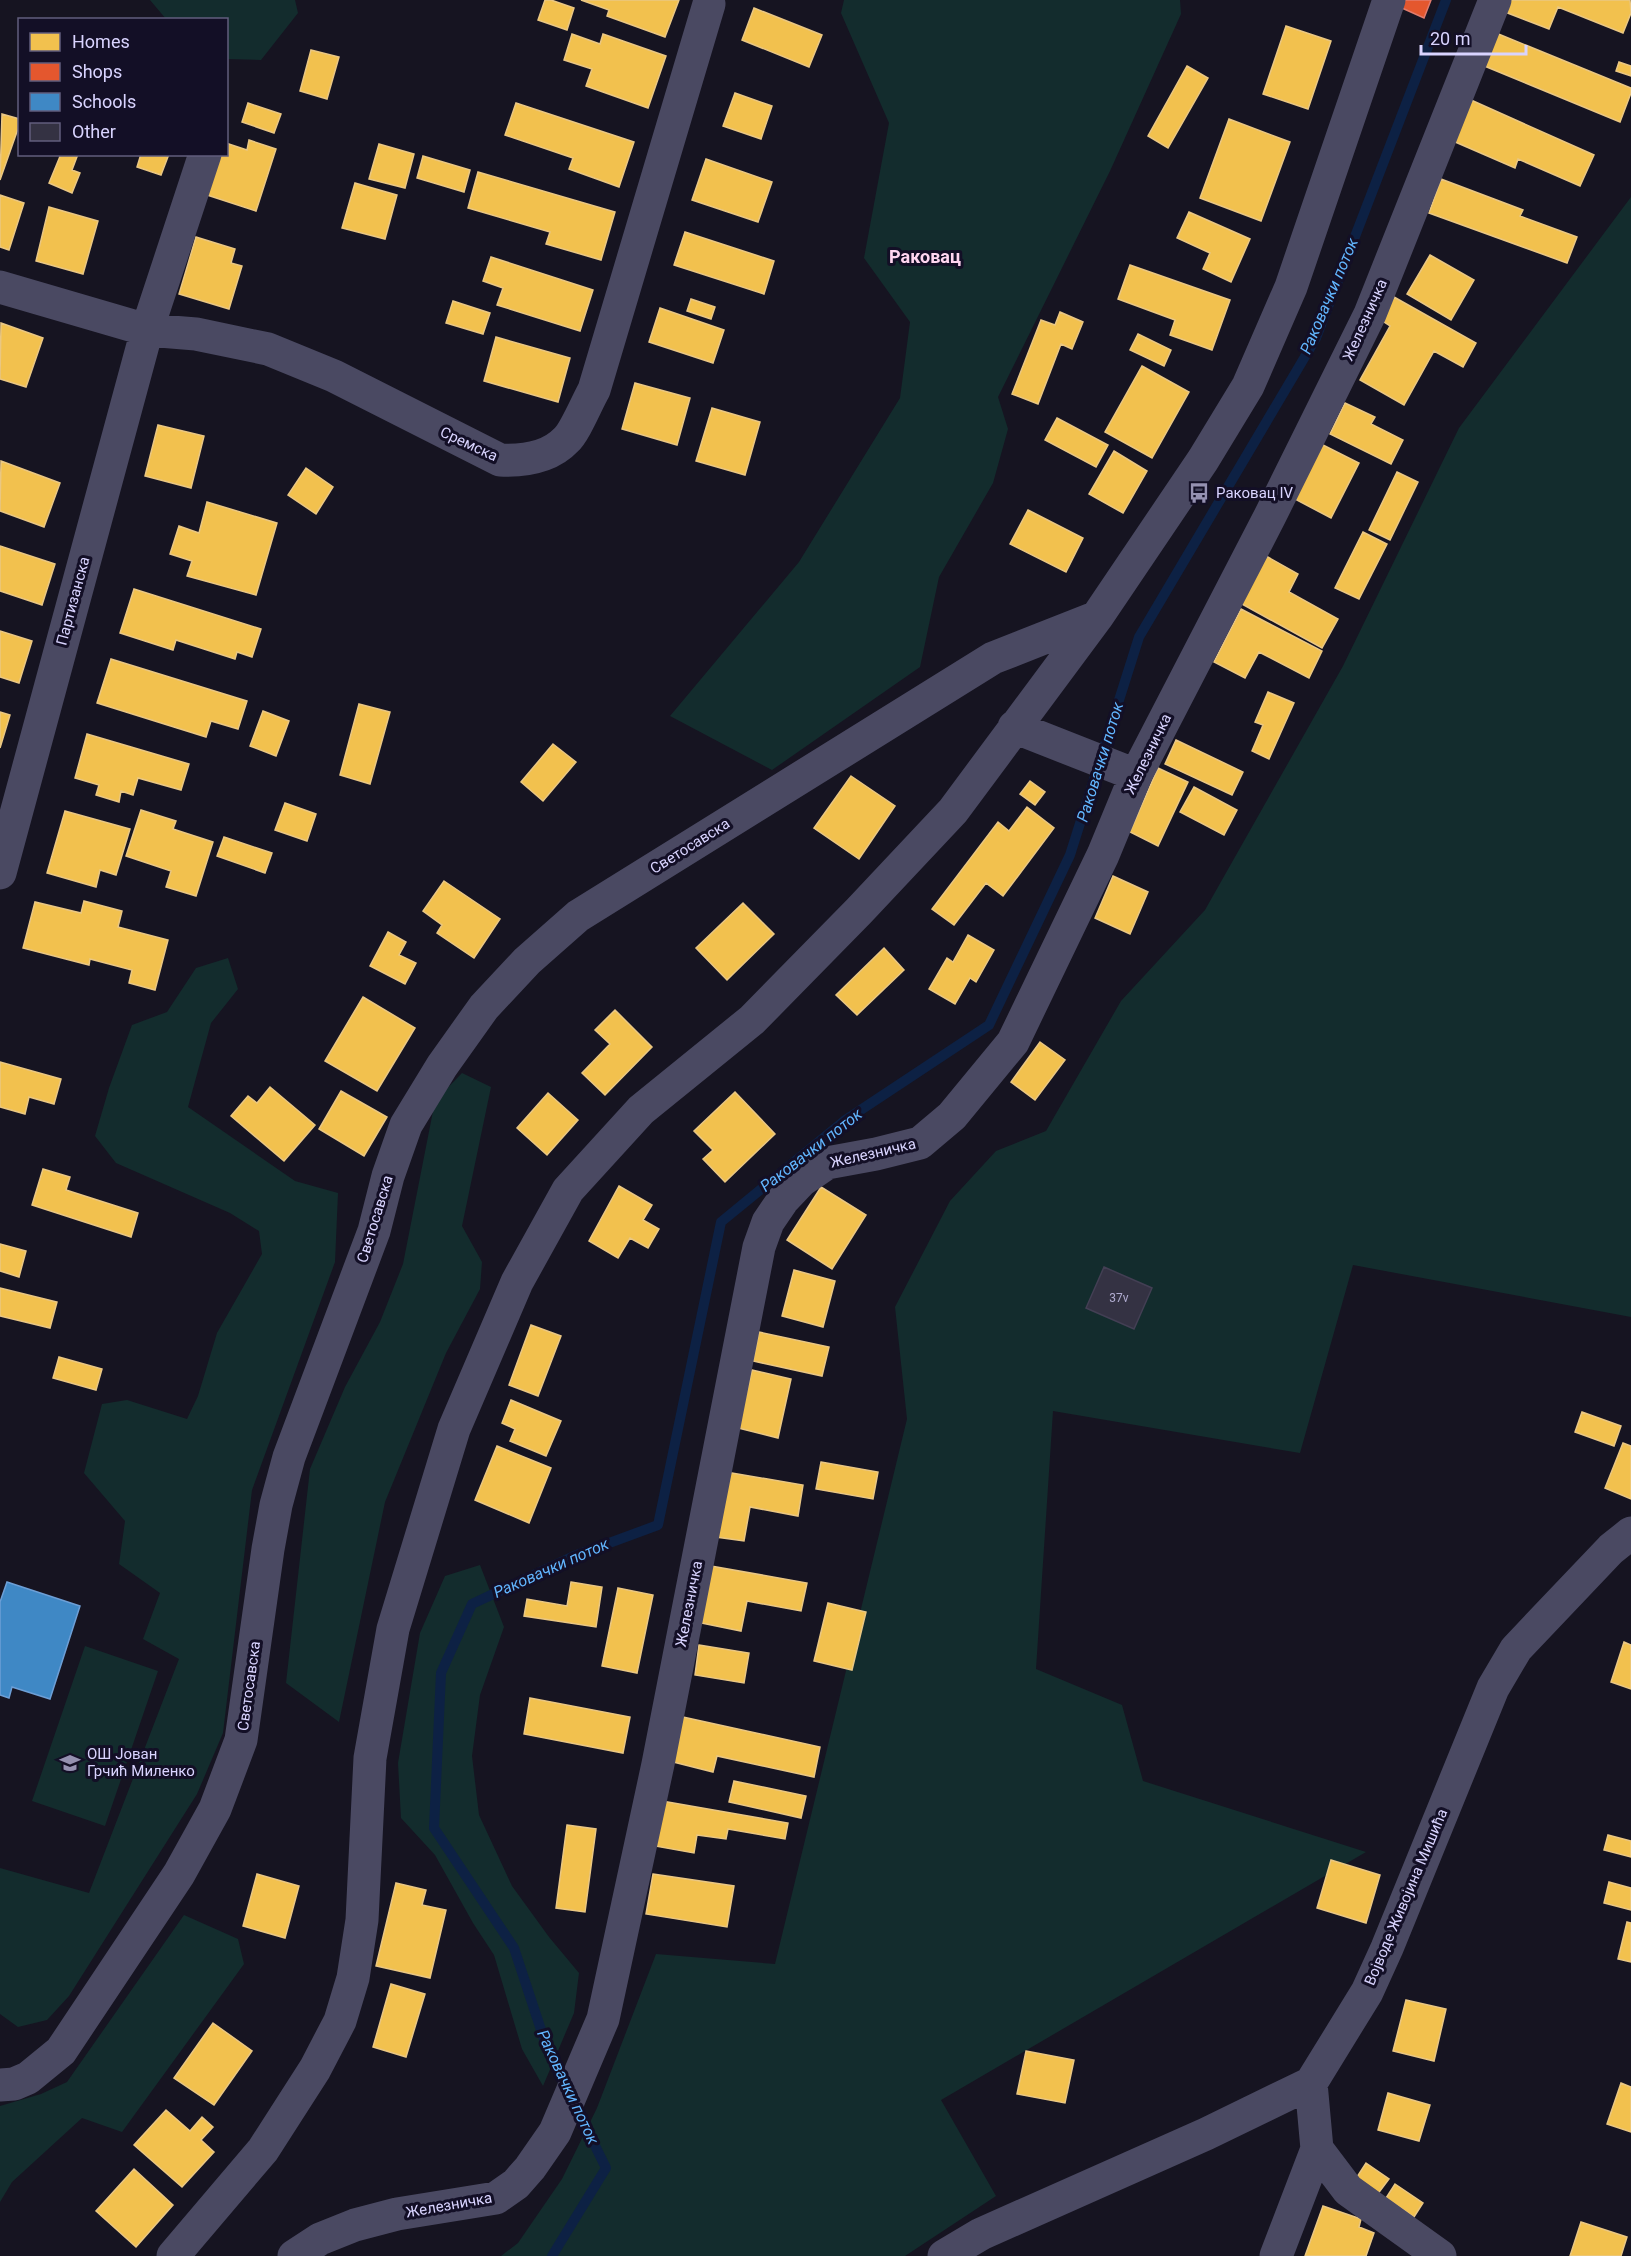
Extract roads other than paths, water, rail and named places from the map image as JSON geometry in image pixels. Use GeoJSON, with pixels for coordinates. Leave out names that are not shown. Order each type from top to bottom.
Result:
{"type":"FeatureCollection","features":[{"type":"Feature","properties":{"kind":"street"},"geometry":{"type":"LineString","coordinates":[[173,2256],[263,2150],[303,2089],[340,2021],[353,1978],[362,1920],[370,1758],[393,1629],[454,1429],[517,1282],[568,1190],[641,1110],[752,1020],[953,811],[1097,616],[1203,460],[1248,386],[1291,287],[1389,0]]}},
{"type":"Feature","properties":{"kind":"street","name":"Железничка"},"geometry":{"type":"LineString","coordinates":[[294,2256],[320,2239],[355,2225],[396,2214],[496,2198],[516,2184],[555,2132],[606,2007],[658,1764],[759,1247],[768,1222],[783,1200],[802,1180],[827,1163],[920,1143],[952,1116],[1013,1042],[1103,855],[1136,775],[1270,516],[1370,314],[1495,0]]}},
{"type":"Feature","properties":{"kind":"street","name":"Сремска"},"geometry":{"type":"LineString","coordinates":[[0,287],[147,330],[196,334],[267,349],[334,376],[500,460],[519,461],[547,454],[568,440],[594,390],[709,4]]}},
{"type":"Feature","properties":{"kind":"street"},"geometry":{"type":"LineString","coordinates":[[147,330],[204,156]]}},
{"type":"Feature","properties":{"kind":"street","name":"Партизанска"},"geometry":{"type":"LineString","coordinates":[[0,873],[147,330]]}},
{"type":"Feature","properties":{"kind":"street","name":"Светосавска"},"geometry":{"type":"LineString","coordinates":[[0,2085],[14,2084],[28,2078],[61,2051],[179,1875],[215,1809],[241,1740],[268,1550],[276,1505],[289,1457],[374,1231],[388,1176],[406,1125],[442,1066],[484,1007],[527,961],[578,915],[993,657],[1097,616]]}},
{"type":"Feature","properties":{"kind":"street"},"geometry":{"type":"LineString","coordinates":[[1014,727],[1136,775]]}},
{"type":"Feature","properties":{"kind":"street","name":"Војводе Живојина Мишића"},"geometry":{"type":"LineString","coordinates":[[1311,2083],[1367,1992],[1388,1948],[1471,1740],[1499,1678],[1516,1649],[1611,1550],[1631,1533]]}},
{"type":"Feature","properties":{"kind":"street"},"geometry":{"type":"LineString","coordinates":[[944,2256],[981,2234],[1206,2134],[1311,2083],[1317,2149],[1276,2256]]}},
{"type":"Feature","properties":{"kind":"street"},"geometry":{"type":"LineString","coordinates":[[1317,2149],[1348,2190],[1440,2256]]}},
{"type":"Feature","properties":{"kind":"waterway","name":"Раковачки поток"},"geometry":{"type":"LineString","coordinates":[[566,2088],[548,2051],[514,1948],[434,1828],[441,1673],[472,1604],[574,1556],[658,1525],[721,1222],[844,1121],[989,1025],[1070,855],[1139,637],[1316,338],[1446,0]]}},
{"type":"Feature","properties":{"kind":"waterway","name":"Раковачки поток"},"geometry":{"type":"LineString","coordinates":[[552,2256],[606,2168],[575,2105]]}},
{"type":"Feature","properties":{"kind":"place","name":"Раковац IV"},"geometry":{"type":"Point","coordinates":[1199,493]}},
{"type":"Feature","properties":{"kind":"place","name":"ОШ Јован Грчић Миленко"},"geometry":{"type":"Point","coordinates":[70,1763]}},
{"type":"Feature","properties":{"kind":"district","name":"Раковац"},"geometry":{"type":"Point","coordinates":[925,256]}}]}
